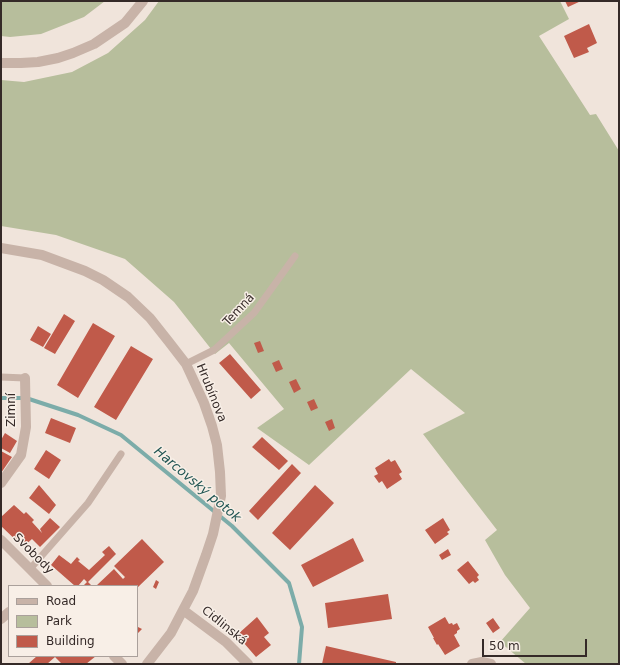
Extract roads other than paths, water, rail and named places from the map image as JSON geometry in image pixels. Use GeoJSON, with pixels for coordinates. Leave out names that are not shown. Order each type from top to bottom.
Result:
{"type":"FeatureCollection","features":[{"type":"Feature","properties":{"kind":"street"},"geometry":{"type":"LineString","coordinates":[[1,63],[38,62],[65,55],[94,44],[125,23],[143,1]]}},
{"type":"Feature","properties":{"kind":"street","name":"Hrubínova"},"geometry":{"type":"LineString","coordinates":[[1,248],[42,255],[85,271],[104,280],[128,297],[150,318],[186,364],[204,403],[217,444],[220,472],[220,496],[213,534],[192,591],[183,610],[171,633],[147,664]]}},
{"type":"Feature","properties":{"kind":"street","name":"Zimní"},"geometry":{"type":"LineString","coordinates":[[1,483],[21,455],[26,427],[25,383]]}},
{"type":"Feature","properties":{"kind":"street","name":"Svobody"},"geometry":{"type":"LineString","coordinates":[[1,540],[42,584]]}},
{"type":"Feature","properties":{"kind":"street","name":"Cidlinská"},"geometry":{"type":"LineString","coordinates":[[183,610],[226,642],[248,664]]}},
{"type":"Feature","properties":{"kind":"street"},"geometry":{"type":"LineString","coordinates":[[472,664],[482,662],[491,664]]}},
{"type":"Feature","properties":{"kind":"lane","name":"Temná"},"geometry":{"type":"LineString","coordinates":[[186,364],[214,350],[254,313],[295,256]]}},
{"type":"Feature","properties":{"kind":"lane"},"geometry":{"type":"LineString","coordinates":[[1,377],[25,383]]}},
{"type":"Feature","properties":{"kind":"lane"},"geometry":{"type":"LineString","coordinates":[[30,570],[88,503],[121,454]]}},
{"type":"Feature","properties":{"kind":"waterway","name":"Harcovský potok"},"geometry":{"type":"LineString","coordinates":[[1,398],[26,398],[78,415],[121,435],[232,526],[289,583],[302,627],[299,664]]}}]}
